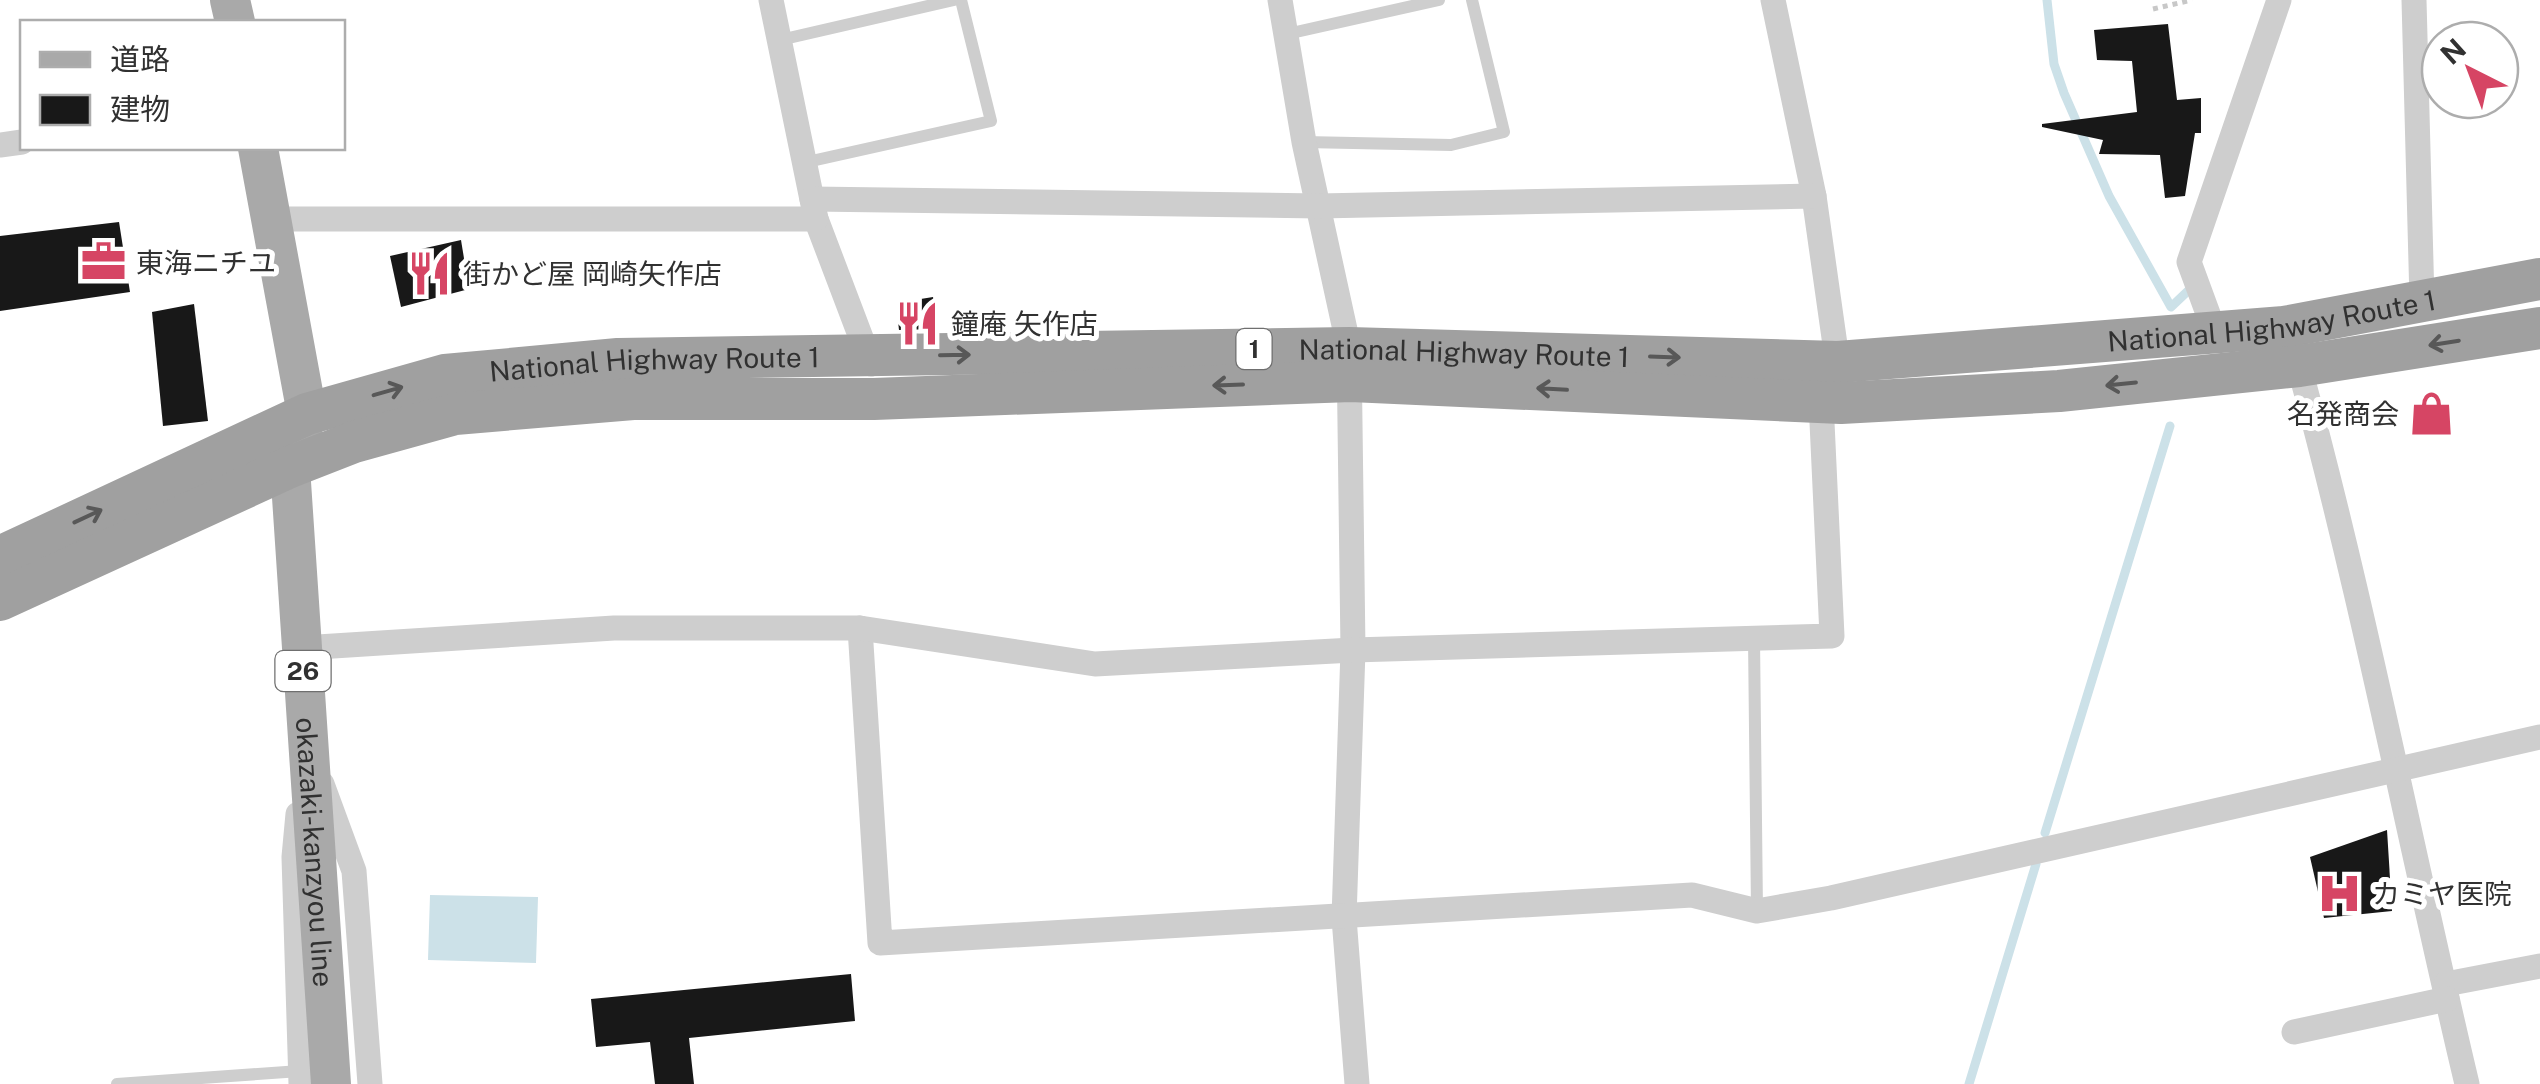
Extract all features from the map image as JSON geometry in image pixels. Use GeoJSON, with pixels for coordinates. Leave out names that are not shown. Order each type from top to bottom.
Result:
{"type":"FeatureCollection","features":[{"type":"Feature","properties":{"kind":"highway","name":"National Highway Route 1"},"geometry":{"type":"LineString","coordinates":[[1834,389],[2214,330],[2284,326],[2540,279]]}},
{"type":"Feature","properties":{"kind":"highway","name":"National Highway Route 1"},"geometry":{"type":"LineString","coordinates":[[0,557],[307,414],[446,375],[618,359],[870,357],[1350,364],[1834,389],[2059,391],[2298,366],[2540,328]]}},
{"type":"Feature","properties":{"kind":"highway","name":"National Highway Route 1"},"geometry":{"type":"LineString","coordinates":[[0,600],[290,467],[354,442],[455,414],[634,400],[874,399],[1350,364]]}},
{"type":"Feature","properties":{"kind":"main road","name":"okazaki-kanzyou line"},"geometry":{"type":"LineString","coordinates":[[258,150],[307,414],[290,467],[322,931],[311,1080]]}},
{"type":"Feature","properties":{"kind":"street"},"geometry":{"type":"LineString","coordinates":[[771,0],[814,209],[870,357],[874,399]]}},
{"type":"Feature","properties":{"kind":"street"},"geometry":{"type":"LineString","coordinates":[[1280,0],[1304,142],[1350,364],[1353,650],[1344,918],[1357,1084]]}},
{"type":"Feature","properties":{"kind":"street"},"geometry":{"type":"LineString","coordinates":[[302,648],[614,628],[860,628],[1095,664],[1353,650],[1832,636],[1834,389],[1814,196],[1773,0]]}},
{"type":"Feature","properties":{"kind":"street"},"geometry":{"type":"LineString","coordinates":[[2214,330],[2190,262],[2279,0]]}},
{"type":"Feature","properties":{"kind":"street"},"geometry":{"type":"LineString","coordinates":[[2414,0],[2422,301]]}},
{"type":"Feature","properties":{"kind":"street"},"geometry":{"type":"LineString","coordinates":[[270,220],[1814,196]]}},
{"type":"Feature","properties":{"kind":"street"},"geometry":{"type":"LineString","coordinates":[[2298,366],[2350,554],[2393,770],[2467,1084]]}},
{"type":"Feature","properties":{"kind":"street"},"geometry":{"type":"LineString","coordinates":[[860,628],[880,943],[1692,895],[1757,911],[1832,898],[2540,738]]}},
{"type":"Feature","properties":{"kind":"street"},"geometry":{"type":"LineString","coordinates":[[306,742],[294,857],[311,1080]]}},
{"type":"Feature","properties":{"kind":"street"},"geometry":{"type":"LineString","coordinates":[[306,742],[354,871],[370,1084]]}},
{"type":"Feature","properties":{"kind":"street"},"geometry":{"type":"LineString","coordinates":[[2294,1032],[2540,966]]}},
{"type":"Feature","properties":{"kind":"lane"},"geometry":{"type":"LineString","coordinates":[[780,40],[958,0],[991,122],[807,162]]}},
{"type":"Feature","properties":{"kind":"lane"},"geometry":{"type":"LineString","coordinates":[[1288,34],[1439,0]]}},
{"type":"Feature","properties":{"kind":"lane"},"geometry":{"type":"LineString","coordinates":[[1304,142],[1450,145],[1504,132],[1472,0]]}},
{"type":"Feature","properties":{"kind":"lane"},"geometry":{"type":"LineString","coordinates":[[1754,638],[1757,911]]}},
{"type":"Feature","properties":{"kind":"lane"},"geometry":{"type":"LineString","coordinates":[[117,1084],[311,1080]]}},
{"type":"Feature","properties":{"kind":"path"},"geometry":{"type":"LineString","coordinates":[[2153,9],[2192,0]]}},
{"type":"Feature","properties":{"kind":"water"},"geometry":{"type":"Polygon","coordinates":[[[430,895],[538,897],[536,963],[428,960],[430,895]]]}},
{"type":"Feature","properties":{"kind":"building"},"geometry":{"type":"Polygon","coordinates":[[[2168,24],[2177,100],[2201,98],[2201,133],[2195,133],[2185,196],[2165,198],[2160,155],[2099,154],[2103,140],[2042,124],[2137,112],[2132,61],[2097,60],[2094,30],[2168,24]]]}},
{"type":"Feature","properties":{"kind":"building"},"geometry":{"type":"Polygon","coordinates":[[[119,222],[130,292],[0,311],[0,236],[119,222]]]}},
{"type":"Feature","properties":{"kind":"building","name":"街かど屋 岡崎矢作店"},"geometry":{"type":"Polygon","coordinates":[[[461,240],[469,289],[401,307],[390,256],[461,240]]]}},
{"type":"Feature","properties":{"kind":"building","name":"鐘庵 矢作店"},"geometry":{"type":"Polygon","coordinates":[[[933,297],[938,329],[899,330],[896,303],[933,297]]]}},
{"type":"Feature","properties":{"kind":"building"},"geometry":{"type":"Polygon","coordinates":[[[194,304],[208,421],[163,426],[152,312],[194,304]]]}},
{"type":"Feature","properties":{"kind":"building"},"geometry":{"type":"Polygon","coordinates":[[[2387,830],[2392,911],[2324,918],[2310,857],[2387,830]]]}},
{"type":"Feature","properties":{"kind":"building"},"geometry":{"type":"Polygon","coordinates":[[[851,974],[855,1021],[689,1038],[694,1084],[655,1084],[650,1042],[596,1047],[591,999],[851,974]]]}},
{"type":"Feature","properties":{"kind":"waterway"},"geometry":{"type":"LineString","coordinates":[[2047,0],[2054,64],[2109,196],[2171,307],[2190,289]]}},
{"type":"Feature","properties":{"kind":"waterway"},"geometry":{"type":"LineString","coordinates":[[2045,833],[2170,426]]}},
{"type":"Feature","properties":{"kind":"waterway"},"geometry":{"type":"LineString","coordinates":[[1969,1084],[2036,864]]}},
{"type":"Feature","properties":{"kind":"place","name":"東海ニチユ"},"geometry":{"type":"Point","coordinates":[103,262]}},
{"type":"Feature","properties":{"kind":"place","name":"街かど屋 岡崎矢作店"},"geometry":{"type":"Point","coordinates":[430,273]}},
{"type":"Feature","properties":{"kind":"place","name":"鐘庵 矢作店"},"geometry":{"type":"Point","coordinates":[918,323]}},
{"type":"Feature","properties":{"kind":"place","name":"名発商会"},"geometry":{"type":"Point","coordinates":[2432,413]}},
{"type":"Feature","properties":{"kind":"place","name":"カミヤ医院"},"geometry":{"type":"Point","coordinates":[2339,893]}}]}
